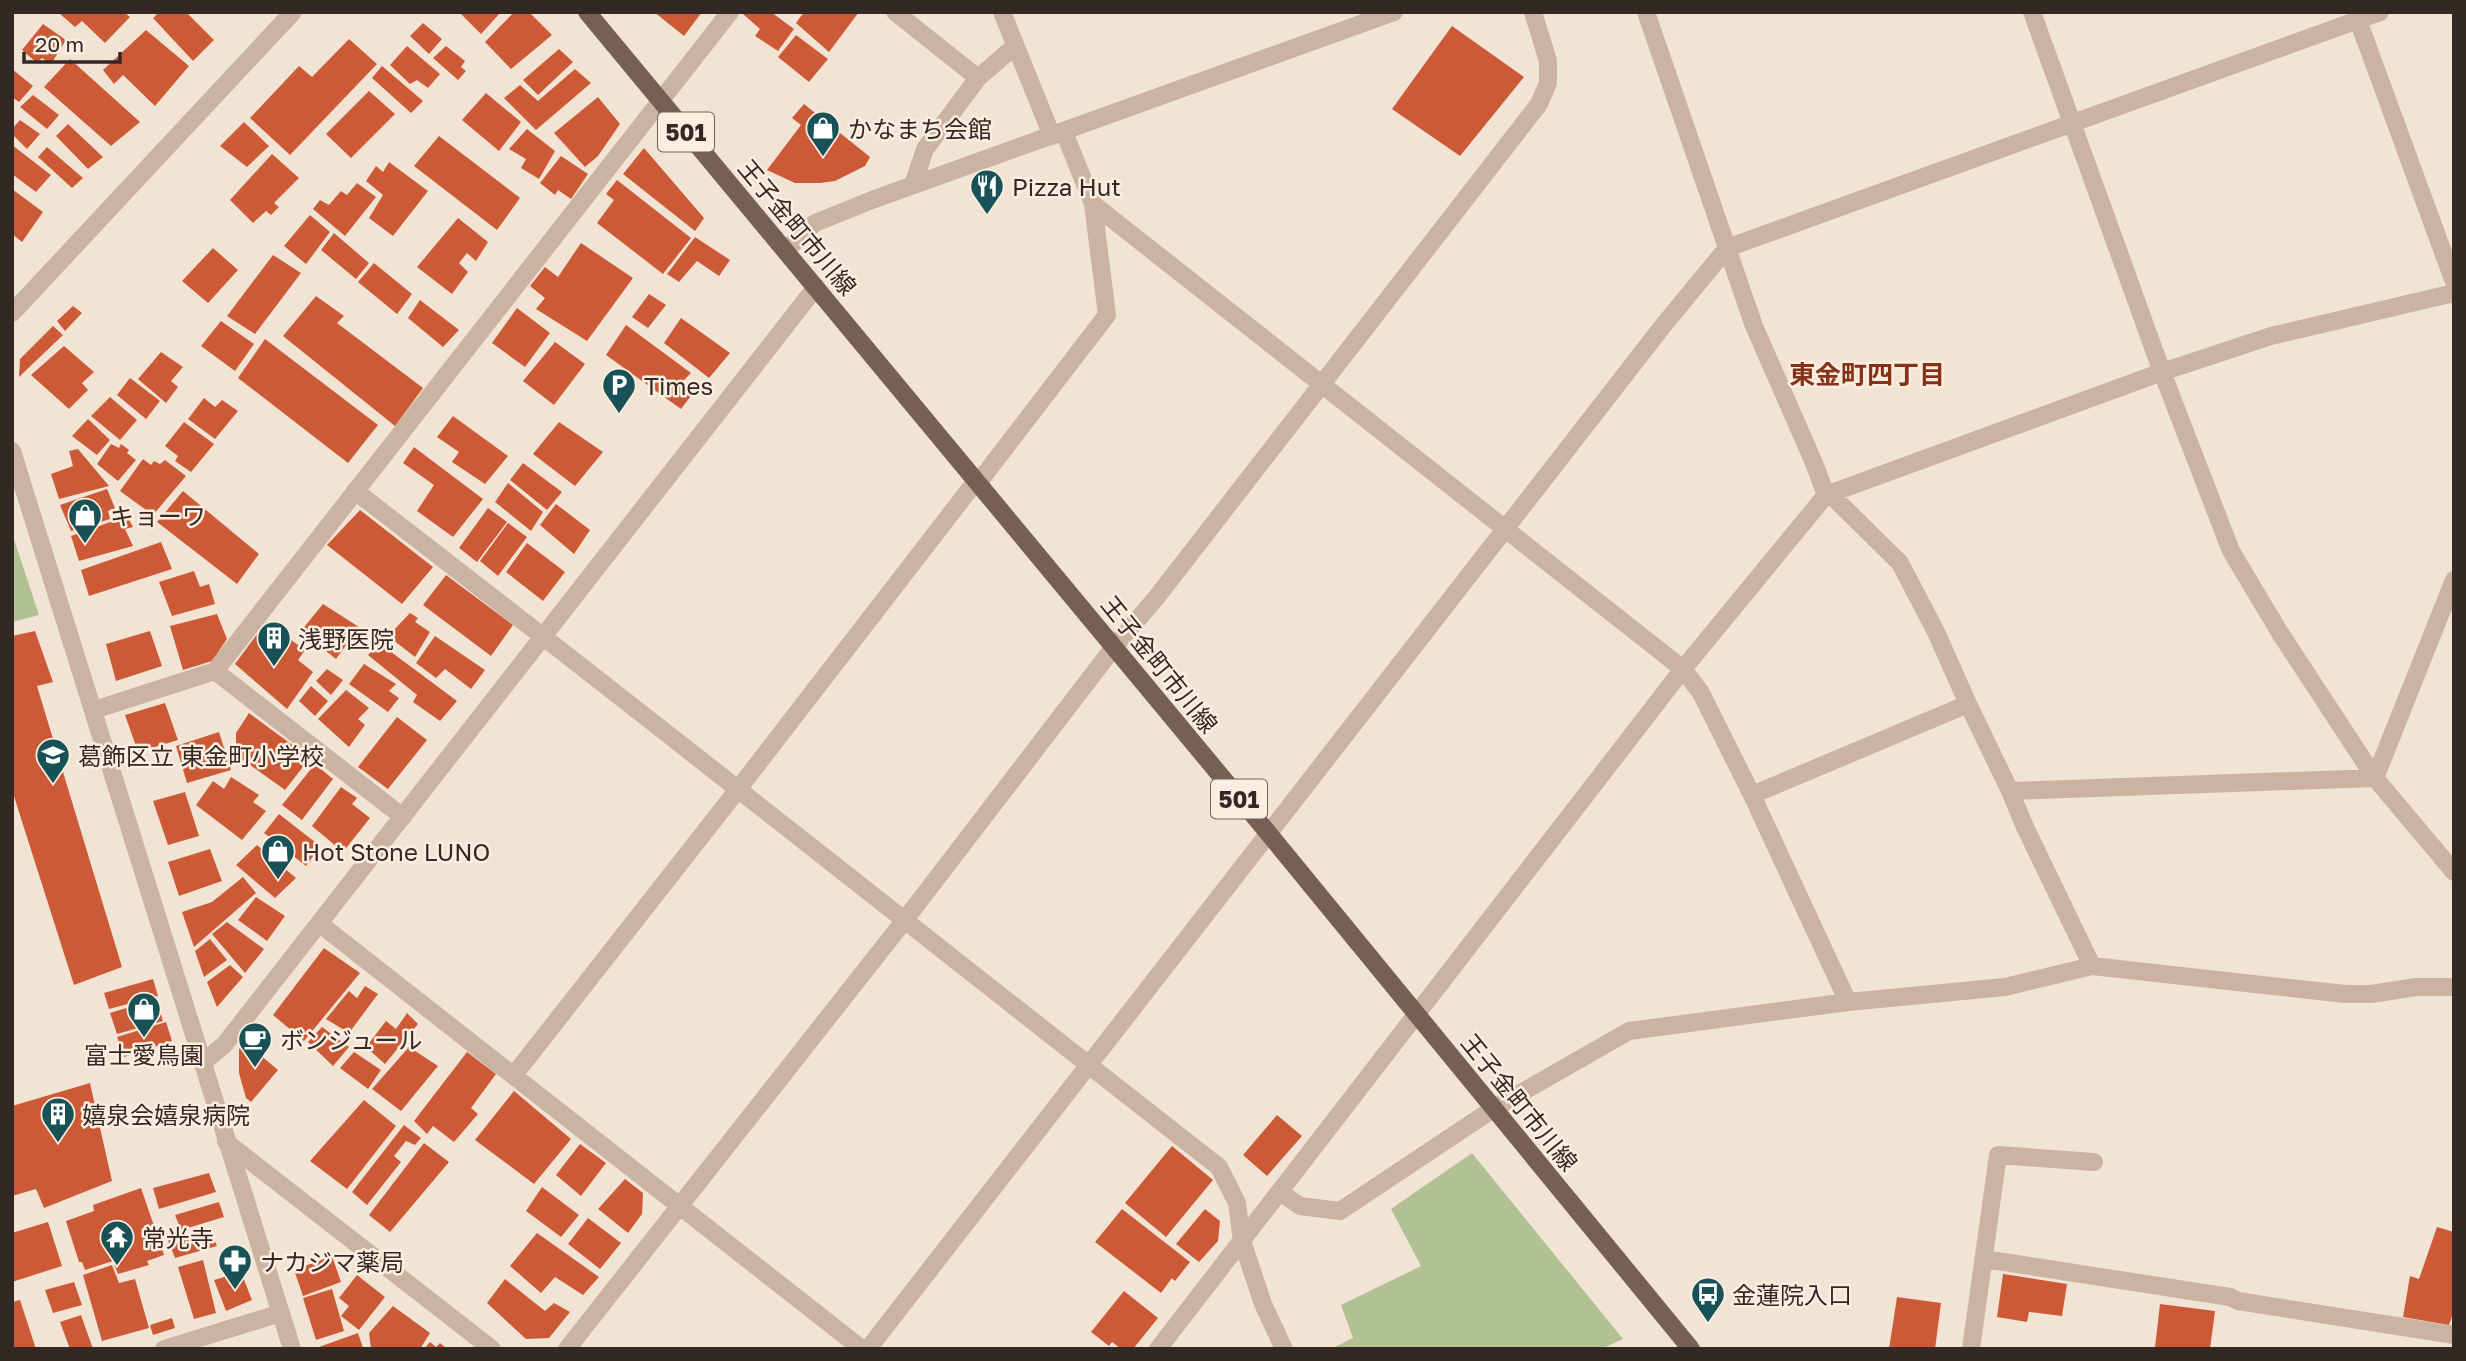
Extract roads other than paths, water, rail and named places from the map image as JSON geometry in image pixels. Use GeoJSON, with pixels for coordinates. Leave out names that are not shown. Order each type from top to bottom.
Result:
{"type":"FeatureCollection","features":[{"type":"Feature","properties":{"kind":"main road","name":"王子金町市川線"},"geometry":{"type":"LineString","coordinates":[[587,12],[1269,834],[1691,1349]]}},
{"type":"Feature","properties":{"kind":"street"},"geometry":{"type":"LineString","coordinates":[[12,313],[293,12]]}},
{"type":"Feature","properties":{"kind":"street"},"geometry":{"type":"LineString","coordinates":[[94,710],[215,671],[730,12]]}},
{"type":"Feature","properties":{"kind":"street"},"geometry":{"type":"LineString","coordinates":[[895,12],[978,78]]}},
{"type":"Feature","properties":{"kind":"street"},"geometry":{"type":"LineString","coordinates":[[514,1075],[1107,315],[1093,204],[1015,46],[1002,12]]}},
{"type":"Feature","properties":{"kind":"street"},"geometry":{"type":"LineString","coordinates":[[786,250],[815,223],[913,185],[1394,12]]}},
{"type":"Feature","properties":{"kind":"street"},"geometry":{"type":"LineString","coordinates":[[568,1349],[904,921],[1114,647],[1138,621],[1324,384],[1539,104],[1548,83],[1548,61],[1532,12]]}},
{"type":"Feature","properties":{"kind":"street"},"geometry":{"type":"LineString","coordinates":[[1646,12],[1754,326],[1828,494],[1900,563],[1936,632],[2092,966]]}},
{"type":"Feature","properties":{"kind":"street"},"geometry":{"type":"LineString","coordinates":[[2032,12],[2162,372],[2231,551],[2280,633],[2375,778],[2454,872]]}},
{"type":"Feature","properties":{"kind":"street"},"geometry":{"type":"LineString","coordinates":[[868,1349],[1507,530],[1662,327],[1727,248],[2380,12]]}},
{"type":"Feature","properties":{"kind":"street"},"geometry":{"type":"LineString","coordinates":[[2358,20],[2454,282]]}},
{"type":"Feature","properties":{"kind":"street"},"geometry":{"type":"LineString","coordinates":[[913,185],[925,149],[978,78],[1015,46]]}},
{"type":"Feature","properties":{"kind":"street"},"geometry":{"type":"LineString","coordinates":[[1093,204],[1683,669],[1701,693],[1752,795],[1848,1002]]}},
{"type":"Feature","properties":{"kind":"street"},"geometry":{"type":"LineString","coordinates":[[202,1063],[221,1049],[816,288]]}},
{"type":"Feature","properties":{"kind":"street"},"geometry":{"type":"LineString","coordinates":[[1158,1349],[1683,669],[1828,494],[2162,372],[2271,336],[2454,293]]}},
{"type":"Feature","properties":{"kind":"street"},"geometry":{"type":"LineString","coordinates":[[12,451],[292,1349]]}},
{"type":"Feature","properties":{"kind":"street"},"geometry":{"type":"LineString","coordinates":[[355,491],[740,788],[904,921],[1219,1167],[1237,1203],[1242,1241],[1263,1304],[1284,1349]]}},
{"type":"Feature","properties":{"kind":"street"},"geometry":{"type":"LineString","coordinates":[[2375,778],[2454,580]]}},
{"type":"Feature","properties":{"kind":"street"},"geometry":{"type":"LineString","coordinates":[[215,671],[403,817]]}},
{"type":"Feature","properties":{"kind":"street"},"geometry":{"type":"LineString","coordinates":[[1752,795],[1968,704]]}},
{"type":"Feature","properties":{"kind":"street"},"geometry":{"type":"LineString","coordinates":[[2010,790],[2375,778]]}},
{"type":"Feature","properties":{"kind":"street"},"geometry":{"type":"LineString","coordinates":[[320,924],[862,1349]]}},
{"type":"Feature","properties":{"kind":"street"},"geometry":{"type":"LineString","coordinates":[[1280,1192],[1300,1206],[1340,1211],[1493,1109],[1629,1031],[1848,1002],[2005,986],[2092,966],[2346,994],[2371,995],[2416,987],[2454,987]]}},
{"type":"Feature","properties":{"kind":"street"},"geometry":{"type":"LineString","coordinates":[[226,1142],[492,1349]]}},
{"type":"Feature","properties":{"kind":"street"},"geometry":{"type":"LineString","coordinates":[[1971,1349],[1998,1155],[2094,1162]]}},
{"type":"Feature","properties":{"kind":"street"},"geometry":{"type":"LineString","coordinates":[[1984,1259],[2454,1335]]}},
{"type":"Feature","properties":{"kind":"street"},"geometry":{"type":"LineString","coordinates":[[164,1349],[281,1313]]}},
{"type":"Feature","properties":{"kind":"place","name":"かなまち会館"},"geometry":{"type":"Point","coordinates":[823,158]}},
{"type":"Feature","properties":{"kind":"place","name":"Pizza Hut"},"geometry":{"type":"Point","coordinates":[987,216]}},
{"type":"Feature","properties":{"kind":"place","name":"Times"},"geometry":{"type":"Point","coordinates":[619,415]}},
{"type":"Feature","properties":{"kind":"place","name":"キョーワ"},"geometry":{"type":"Point","coordinates":[85,545]}},
{"type":"Feature","properties":{"kind":"place","name":"浅野医院"},"geometry":{"type":"Point","coordinates":[274,668]}},
{"type":"Feature","properties":{"kind":"place","name":"葛飾区立 東金町小学校"},"geometry":{"type":"Point","coordinates":[53,785]}},
{"type":"Feature","properties":{"kind":"place","name":"Hot Stone LUNO"},"geometry":{"type":"Point","coordinates":[278,881]}},
{"type":"Feature","properties":{"kind":"place","name":"富士愛鳥園"},"geometry":{"type":"Point","coordinates":[144,1039]}},
{"type":"Feature","properties":{"kind":"place","name":"ボンジュール"},"geometry":{"type":"Point","coordinates":[255,1069]}},
{"type":"Feature","properties":{"kind":"place","name":"嬉泉会嬉泉病院"},"geometry":{"type":"Point","coordinates":[58,1144]}},
{"type":"Feature","properties":{"kind":"place","name":"常光寺"},"geometry":{"type":"Point","coordinates":[117,1267]}},
{"type":"Feature","properties":{"kind":"place","name":"ナカジマ薬局"},"geometry":{"type":"Point","coordinates":[235,1291]}},
{"type":"Feature","properties":{"kind":"place","name":"金蓮院入口"},"geometry":{"type":"Point","coordinates":[1708,1324]}},
{"type":"Feature","properties":{"kind":"district","name":"東金町四丁目"},"geometry":{"type":"Point","coordinates":[1867,374]}}]}
